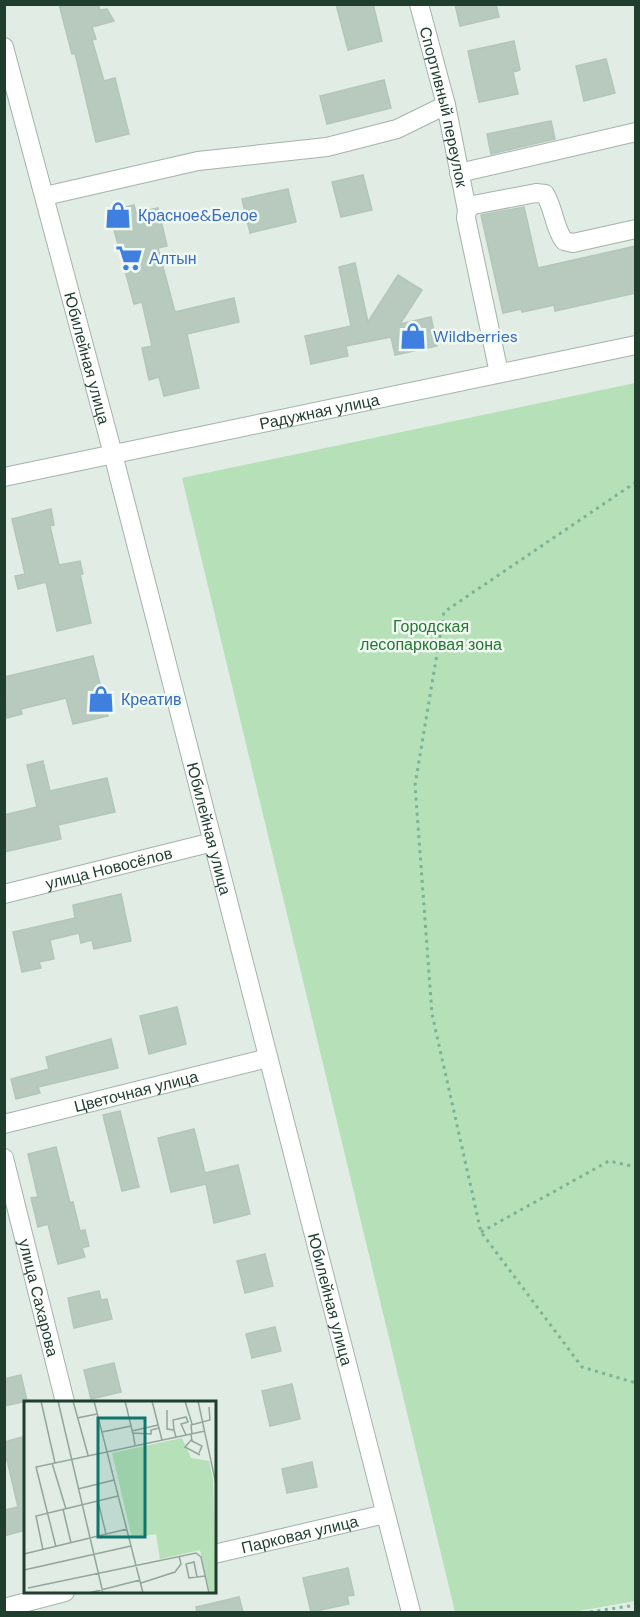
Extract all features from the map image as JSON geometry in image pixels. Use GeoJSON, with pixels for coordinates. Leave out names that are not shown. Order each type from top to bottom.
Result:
{"type":"FeatureCollection","features":[{"type":"Feature","properties":{"kind":"street","name":"Спортивный переулок"},"geometry":{"type":"LineString","coordinates":[[419,4],[446,105],[467,210],[466,218],[499,373]]}},
{"type":"Feature","properties":{"kind":"street","name":"Юбилейная улица"},"geometry":{"type":"LineString","coordinates":[[4,47],[113,454],[411,1612]]}},
{"type":"Feature","properties":{"kind":"street"},"geometry":{"type":"LineString","coordinates":[[45,196],[198,160],[327,147],[397,129],[446,105]]}},
{"type":"Feature","properties":{"kind":"street"},"geometry":{"type":"LineString","coordinates":[[459,173],[636,132]]}},
{"type":"Feature","properties":{"kind":"street"},"geometry":{"type":"LineString","coordinates":[[467,210],[473,205],[536,193],[545,194],[550,201],[558,233],[564,241],[573,243],[636,229]]}},
{"type":"Feature","properties":{"kind":"street","name":"Радужная улица"},"geometry":{"type":"LineString","coordinates":[[4,477],[636,345]]}},
{"type":"Feature","properties":{"kind":"street","name":"улица Новосёлов"},"geometry":{"type":"LineString","coordinates":[[4,894],[213,842]]}},
{"type":"Feature","properties":{"kind":"street","name":"Цветочная улица"},"geometry":{"type":"LineString","coordinates":[[4,1124],[268,1058]]}},
{"type":"Feature","properties":{"kind":"street","name":"улица Сахарова"},"geometry":{"type":"LineString","coordinates":[[4,1158],[65,1401]]}},
{"type":"Feature","properties":{"kind":"street","name":"Парковая улица"},"geometry":{"type":"LineString","coordinates":[[216,1554],[385,1514]]}},
{"type":"Feature","properties":{"kind":"street"},"geometry":{"type":"LineString","coordinates":[[4,1608],[60,1593]]}},
{"type":"Feature","properties":{"kind":"path"},"geometry":{"type":"LineString","coordinates":[[636,482],[444,612],[415,785],[432,1014],[481,1232],[582,1367],[636,1383]]}},
{"type":"Feature","properties":{"kind":"path"},"geometry":{"type":"LineString","coordinates":[[481,1232],[609,1161],[636,1167]]}},
{"type":"Feature","properties":{"kind":"path"},"geometry":{"type":"LineString","coordinates":[[590,1612],[636,1605]]}},
{"type":"Feature","properties":{"kind":"green space","name":"Городская лесопарковая зона"},"geometry":{"type":"Polygon","coordinates":[[[635,383],[635,1601],[573,1612],[455,1612],[182,478],[635,383]]]}},
{"type":"Feature","properties":{"kind":"building"},"geometry":{"type":"Polygon","coordinates":[[[59,4],[98,4],[100,10],[107,9],[114,21],[92,27],[96,39],[92,40],[104,81],[115,78],[129,134],[96,142],[75,53],[72,54],[59,4]]]}},
{"type":"Feature","properties":{"kind":"building"},"geometry":{"type":"Polygon","coordinates":[[[336,4],[373,4],[382,41],[348,50],[336,4]]]}},
{"type":"Feature","properties":{"kind":"building"},"geometry":{"type":"Polygon","coordinates":[[[455,4],[496,4],[499,17],[460,26],[455,4]]]}},
{"type":"Feature","properties":{"kind":"building"},"geometry":{"type":"Polygon","coordinates":[[[514,41],[520,70],[513,72],[518,94],[479,102],[468,51],[514,41]]]}},
{"type":"Feature","properties":{"kind":"building"},"geometry":{"type":"Polygon","coordinates":[[[606,59],[615,93],[584,101],[576,66],[606,59]]]}},
{"type":"Feature","properties":{"kind":"building"},"geometry":{"type":"Polygon","coordinates":[[[384,80],[391,108],[327,124],[320,96],[384,80]]]}},
{"type":"Feature","properties":{"kind":"building"},"geometry":{"type":"Polygon","coordinates":[[[551,121],[555,139],[491,154],[487,134],[551,121]]]}},
{"type":"Feature","properties":{"kind":"building"},"geometry":{"type":"Polygon","coordinates":[[[363,175],[372,210],[341,217],[332,182],[363,175]]]}},
{"type":"Feature","properties":{"kind":"building"},"geometry":{"type":"Polygon","coordinates":[[[288,189],[296,222],[250,233],[242,199],[288,189]]]}},
{"type":"Feature","properties":{"kind":"building"},"geometry":{"type":"Polygon","coordinates":[[[134,205],[136,213],[158,208],[167,246],[158,248],[175,312],[234,298],[239,322],[187,334],[199,388],[164,396],[159,377],[149,380],[142,348],[152,346],[142,302],[134,304],[109,211],[134,205]]]}},
{"type":"Feature","properties":{"kind":"building"},"geometry":{"type":"Polygon","coordinates":[[[524,207],[538,268],[636,246],[636,293],[555,311],[554,305],[522,312],[521,309],[503,313],[481,215],[524,207]]]}},
{"type":"Feature","properties":{"kind":"building"},"geometry":{"type":"Polygon","coordinates":[[[355,263],[368,322],[398,275],[422,290],[400,324],[431,317],[437,346],[395,355],[391,337],[346,346],[348,356],[311,364],[305,336],[351,326],[339,267],[355,263]]]}},
{"type":"Feature","properties":{"kind":"building"},"geometry":{"type":"Polygon","coordinates":[[[51,509],[54,525],[50,526],[59,565],[80,561],[83,574],[80,574],[91,623],[57,631],[46,582],[18,589],[15,576],[25,574],[12,519],[51,509]]]}},
{"type":"Feature","properties":{"kind":"building"},"geometry":{"type":"Polygon","coordinates":[[[93,656],[108,716],[73,724],[66,698],[21,709],[22,714],[7,718],[4,677],[93,656]]]}},
{"type":"Feature","properties":{"kind":"building"},"geometry":{"type":"Polygon","coordinates":[[[43,761],[50,791],[107,778],[115,812],[58,825],[61,839],[4,852],[4,815],[37,807],[27,765],[43,761]]]}},
{"type":"Feature","properties":{"kind":"building"},"geometry":{"type":"Polygon","coordinates":[[[121,894],[131,941],[94,949],[92,940],[81,943],[79,933],[50,940],[54,959],[39,962],[41,968],[22,972],[13,932],[75,918],[73,905],[121,894]]]}},
{"type":"Feature","properties":{"kind":"building"},"geometry":{"type":"Polygon","coordinates":[[[177,1007],[186,1044],[149,1054],[140,1016],[177,1007]]]}},
{"type":"Feature","properties":{"kind":"building"},"geometry":{"type":"Polygon","coordinates":[[[111,1039],[118,1068],[38,1087],[40,1093],[16,1099],[11,1079],[49,1069],[46,1057],[111,1039]]]}},
{"type":"Feature","properties":{"kind":"building"},"geometry":{"type":"Polygon","coordinates":[[[120,1111],[139,1187],[122,1191],[103,1115],[120,1111]]]}},
{"type":"Feature","properties":{"kind":"building"},"geometry":{"type":"Polygon","coordinates":[[[194,1129],[205,1173],[238,1165],[250,1214],[214,1223],[206,1184],[171,1192],[158,1138],[194,1129]]]}},
{"type":"Feature","properties":{"kind":"building"},"geometry":{"type":"Polygon","coordinates":[[[56,1147],[70,1203],[73,1202],[80,1231],[85,1230],[89,1246],[82,1248],[85,1257],[58,1264],[48,1224],[38,1227],[31,1198],[38,1197],[28,1154],[56,1147]]]}},
{"type":"Feature","properties":{"kind":"building"},"geometry":{"type":"Polygon","coordinates":[[[265,1254],[273,1286],[245,1293],[237,1261],[265,1254]]]}},
{"type":"Feature","properties":{"kind":"building"},"geometry":{"type":"Polygon","coordinates":[[[99,1291],[101,1300],[107,1299],[112,1319],[74,1328],[68,1298],[99,1291]]]}},
{"type":"Feature","properties":{"kind":"building"},"geometry":{"type":"Polygon","coordinates":[[[275,1327],[281,1351],[252,1358],[246,1334],[275,1327]]]}},
{"type":"Feature","properties":{"kind":"building"},"geometry":{"type":"Polygon","coordinates":[[[114,1363],[121,1392],[91,1399],[84,1370],[114,1363]]]}},
{"type":"Feature","properties":{"kind":"building"},"geometry":{"type":"Polygon","coordinates":[[[21,1375],[27,1401],[4,1406],[4,1379],[21,1375]]]}},
{"type":"Feature","properties":{"kind":"building"},"geometry":{"type":"Polygon","coordinates":[[[292,1384],[300,1419],[270,1426],[262,1391],[292,1384]]]}},
{"type":"Feature","properties":{"kind":"building"},"geometry":{"type":"Polygon","coordinates":[[[24,1437],[24,1531],[4,1536],[4,1510],[18,1507],[7,1460],[4,1461],[4,1442],[24,1437]]]}},
{"type":"Feature","properties":{"kind":"building"},"geometry":{"type":"Polygon","coordinates":[[[312,1462],[317,1487],[287,1493],[282,1469],[312,1462]]]}},
{"type":"Feature","properties":{"kind":"building"},"geometry":{"type":"Polygon","coordinates":[[[348,1568],[354,1595],[347,1596],[349,1604],[311,1612],[303,1578],[348,1568]]]}},
{"type":"Feature","properties":{"kind":"building"},"geometry":{"type":"Polygon","coordinates":[[[239,1597],[243,1612],[197,1612],[196,1607],[239,1597]]]}},
{"type":"Feature","properties":{"kind":"place","name":"Красное&Белое"},"geometry":{"type":"Point","coordinates":[118,215]}},
{"type":"Feature","properties":{"kind":"place","name":"Алтын"},"geometry":{"type":"Point","coordinates":[129,258]}},
{"type":"Feature","properties":{"kind":"place","name":"Wildberries"},"geometry":{"type":"Point","coordinates":[413,336]}},
{"type":"Feature","properties":{"kind":"place","name":"Креатив"},"geometry":{"type":"Point","coordinates":[101,699]}}]}
